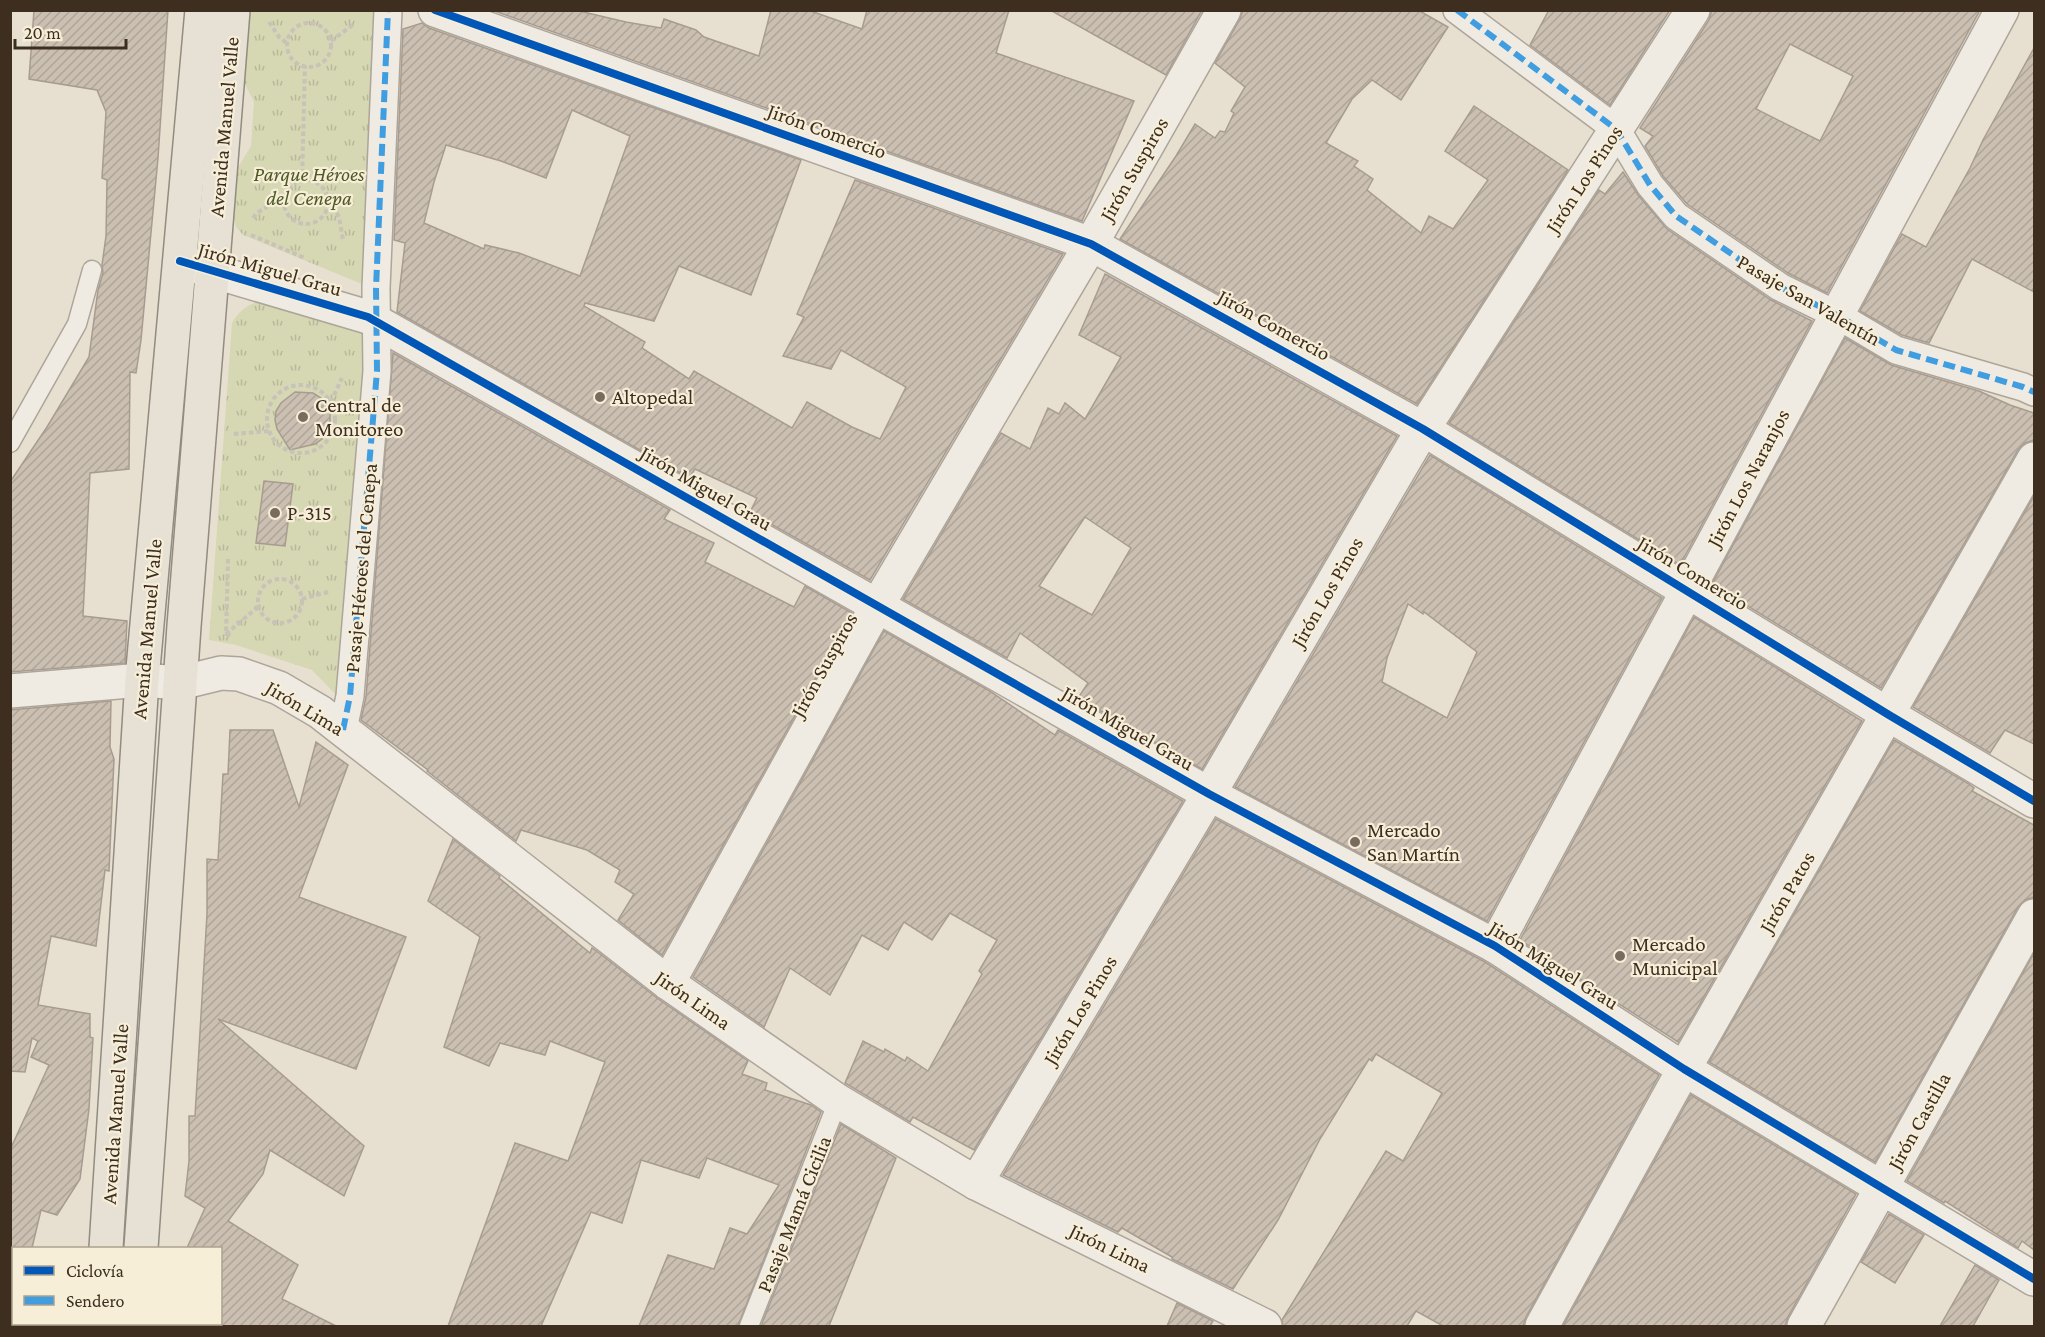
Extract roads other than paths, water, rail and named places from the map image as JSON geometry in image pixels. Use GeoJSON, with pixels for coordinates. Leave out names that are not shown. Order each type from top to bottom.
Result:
{"type":"FeatureCollection","features":[{"type":"Feature","properties":{"kind":"main road","name":"Avenida Manuel Valle"},"geometry":{"type":"LineString","coordinates":[[106,1247],[142,680],[202,10]]}},
{"type":"Feature","properties":{"kind":"main road","name":"Avenida Manuel Valle"},"geometry":{"type":"LineString","coordinates":[[141,1247],[180,683],[233,10]]}},
{"type":"Feature","properties":{"kind":"street","name":"Pasaje Héroes del Cenepa"},"geometry":{"type":"LineString","coordinates":[[343,730],[350,696],[376,383],[376,288],[388,10]]}},
{"type":"Feature","properties":{"kind":"street","name":"Jirón Comercio"},"geometry":{"type":"LineString","coordinates":[[435,10],[1091,244],[1423,429],[1889,715],[2034,801]]}},
{"type":"Feature","properties":{"kind":"street","name":"Jirón Suspiros"},"geometry":{"type":"LineString","coordinates":[[668,983],[877,606],[1091,244],[1224,10]]}},
{"type":"Feature","properties":{"kind":"street","name":"Pasaje San Valentín"},"geometry":{"type":"LineString","coordinates":[[1457,10],[1616,129],[1650,185],[1676,216],[1780,287],[1837,315],[1896,350],[2034,392]]}},
{"type":"Feature","properties":{"kind":"street","name":"Jirón Los Pinos"},"geometry":{"type":"LineString","coordinates":[[976,1183],[1209,794],[1423,429],[1693,10]]}},
{"type":"Feature","properties":{"kind":"street","name":"Jirón Los Naranjos"},"geometry":{"type":"LineString","coordinates":[[1495,946],[2002,10]]}},
{"type":"Feature","properties":{"kind":"street","name":"Jirón Miguel Grau"},"geometry":{"type":"LineString","coordinates":[[180,261],[376,321],[1209,794],[1495,946],[1684,1070],[2034,1279]]}},
{"type":"Feature","properties":{"kind":"street","name":"Jirón Patos"},"geometry":{"type":"LineString","coordinates":[[1542,1326],[1684,1070],[2034,459]]}},
{"type":"Feature","properties":{"kind":"street","name":"Jirón Lima"},"geometry":{"type":"LineString","coordinates":[[10,691],[142,680],[180,683],[221,673],[239,674],[279,688],[320,712],[668,983],[838,1101],[976,1183],[1265,1326]]}},
{"type":"Feature","properties":{"kind":"street","name":"Jirón Castilla"},"geometry":{"type":"LineString","coordinates":[[1804,1326],[2034,916]]}},
{"type":"Feature","properties":{"kind":"lane"},"geometry":{"type":"LineString","coordinates":[[10,442],[77,324],[92,270]]}},
{"type":"Feature","properties":{"kind":"lane","name":"Pasaje Mamá Cicilia"},"geometry":{"type":"LineString","coordinates":[[749,1326],[838,1101]]}},
{"type":"Feature","properties":{"kind":"place","name":"Altopedal"},"geometry":{"type":"Point","coordinates":[600,397]}},
{"type":"Feature","properties":{"kind":"place","name":"Central de Monitoreo"},"geometry":{"type":"Point","coordinates":[303,417]}},
{"type":"Feature","properties":{"kind":"place","name":"P-315"},"geometry":{"type":"Point","coordinates":[275,513]}},
{"type":"Feature","properties":{"kind":"place","name":"Mercado San Martín"},"geometry":{"type":"Point","coordinates":[1355,842]}},
{"type":"Feature","properties":{"kind":"place","name":"Mercado Municipal"},"geometry":{"type":"Point","coordinates":[1620,956]}},
{"type":"Feature","properties":{"kind":"park label","name":"Parque Héroes del Cenepa"},"geometry":{"type":"Point","coordinates":[309,186]}}]}
